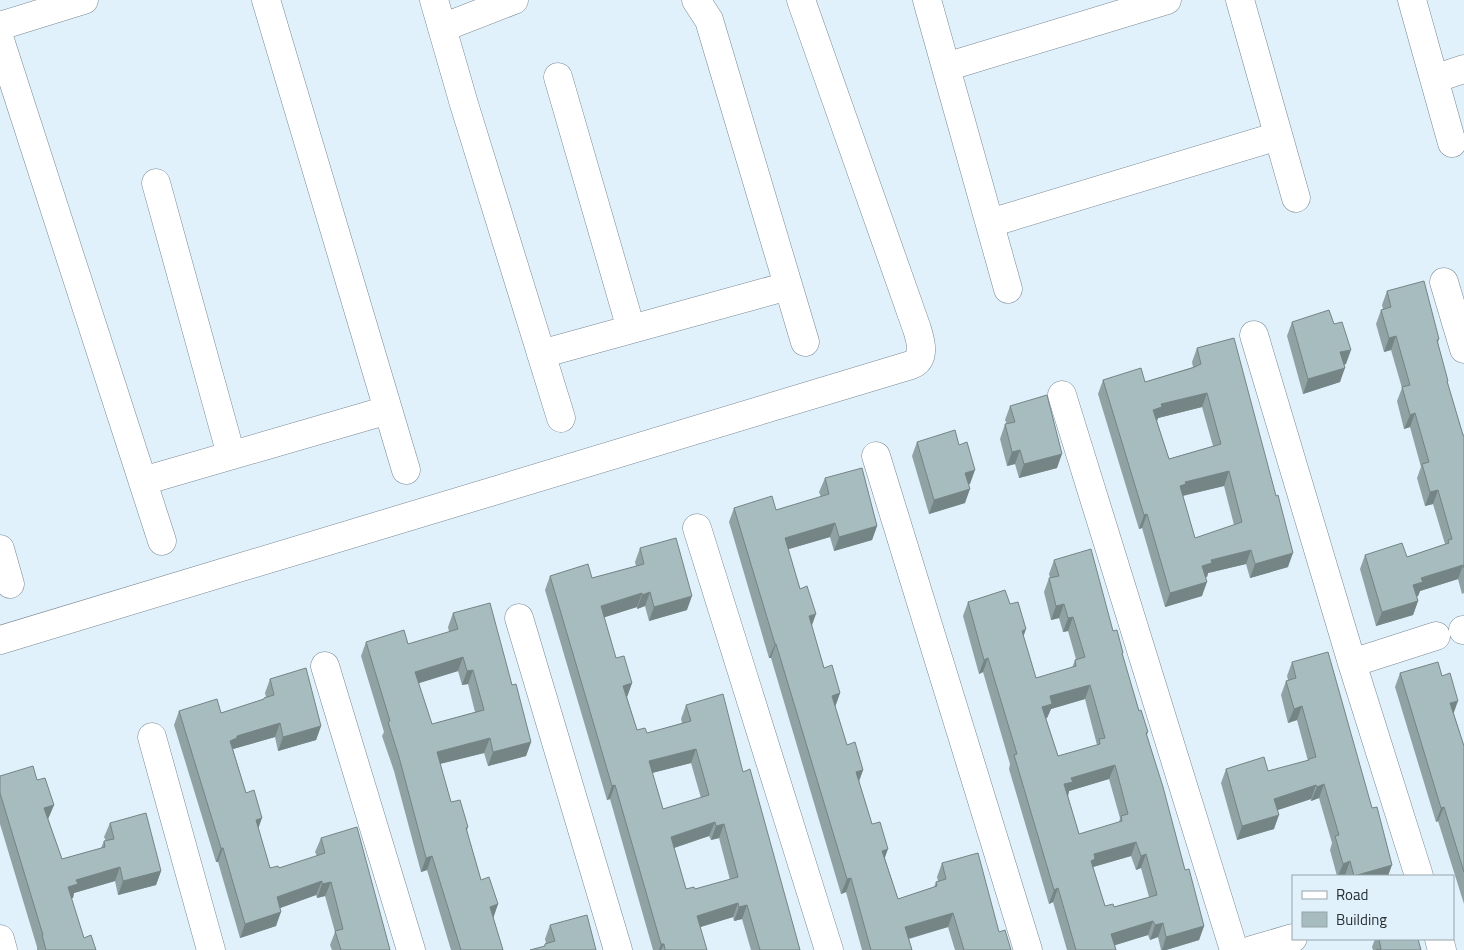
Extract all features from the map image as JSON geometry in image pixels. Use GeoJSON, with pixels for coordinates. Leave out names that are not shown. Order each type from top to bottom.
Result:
{"type":"FeatureCollection","features":[{"type":"Feature","properties":{"kind":"street"},"geometry":{"type":"LineString","coordinates":[[0,26],[84,0]]}},
{"type":"Feature","properties":{"kind":"street"},"geometry":{"type":"LineString","coordinates":[[266,0],[406,470]]}},
{"type":"Feature","properties":{"kind":"street"},"geometry":{"type":"LineString","coordinates":[[434,0],[561,418]]}},
{"type":"Feature","properties":{"kind":"street"},"geometry":{"type":"LineString","coordinates":[[442,28],[514,0]]}},
{"type":"Feature","properties":{"kind":"street"},"geometry":{"type":"LineString","coordinates":[[696,0],[709,20],[805,342]]}},
{"type":"Feature","properties":{"kind":"street"},"geometry":{"type":"LineString","coordinates":[[0,640],[918,362],[921,343],[917,329],[802,0]]}},
{"type":"Feature","properties":{"kind":"street"},"geometry":{"type":"LineString","coordinates":[[927,0],[1008,288]]}},
{"type":"Feature","properties":{"kind":"street"},"geometry":{"type":"LineString","coordinates":[[946,67],[1167,0]]}},
{"type":"Feature","properties":{"kind":"street"},"geometry":{"type":"LineString","coordinates":[[1240,0],[1296,198]]}},
{"type":"Feature","properties":{"kind":"street"},"geometry":{"type":"LineString","coordinates":[[1412,0],[1452,143]]}},
{"type":"Feature","properties":{"kind":"street"},"geometry":{"type":"LineString","coordinates":[[0,40],[162,541]]}},
{"type":"Feature","properties":{"kind":"street"},"geometry":{"type":"LineString","coordinates":[[1434,79],[1464,70]]}},
{"type":"Feature","properties":{"kind":"street"},"geometry":{"type":"LineString","coordinates":[[558,77],[631,329]]}},
{"type":"Feature","properties":{"kind":"street"},"geometry":{"type":"LineString","coordinates":[[990,223],[1278,136]]}},
{"type":"Feature","properties":{"kind":"street"},"geometry":{"type":"LineString","coordinates":[[156,183],[231,455]]}},
{"type":"Feature","properties":{"kind":"street"},"geometry":{"type":"LineString","coordinates":[[1444,282],[1464,349]]}},
{"type":"Feature","properties":{"kind":"street"},"geometry":{"type":"LineString","coordinates":[[541,354],[788,286]]}},
{"type":"Feature","properties":{"kind":"street"},"geometry":{"type":"LineString","coordinates":[[1254,335],[1352,663],[1419,875]]}},
{"type":"Feature","properties":{"kind":"street"},"geometry":{"type":"LineString","coordinates":[[1062,395],[1234,950]]}},
{"type":"Feature","properties":{"kind":"street"},"geometry":{"type":"LineString","coordinates":[[143,481],[388,410]]}},
{"type":"Feature","properties":{"kind":"street"},"geometry":{"type":"LineString","coordinates":[[876,456],[1028,950]]}},
{"type":"Feature","properties":{"kind":"street"},"geometry":{"type":"LineString","coordinates":[[697,528],[829,950]]}},
{"type":"Feature","properties":{"kind":"street"},"geometry":{"type":"LineString","coordinates":[[0,549],[10,584]]}},
{"type":"Feature","properties":{"kind":"street"},"geometry":{"type":"LineString","coordinates":[[519,618],[618,950]]}},
{"type":"Feature","properties":{"kind":"street"},"geometry":{"type":"LineString","coordinates":[[1352,663],[1436,636]]}},
{"type":"Feature","properties":{"kind":"street"},"geometry":{"type":"LineString","coordinates":[[325,666],[411,950]]}},
{"type":"Feature","properties":{"kind":"street"},"geometry":{"type":"LineString","coordinates":[[152,737],[211,950]]}},
{"type":"Feature","properties":{"kind":"street"},"geometry":{"type":"LineString","coordinates":[[1252,950],[1292,938]]}},
{"type":"Feature","properties":{"kind":"street"},"geometry":{"type":"LineString","coordinates":[[0,939],[3,950]]}},
{"type":"Feature","properties":{"kind":"building"},"geometry":{"type":"Polygon","coordinates":[[[1424,281],[1439,339],[1437,340],[1447,381],[1464,435],[1464,568],[1463,565],[1421,578],[1423,582],[1413,585],[1418,601],[1382,612],[1365,555],[1402,543],[1407,557],[1449,543],[1448,540],[1452,539],[1438,490],[1430,492],[1422,464],[1429,462],[1415,413],[1410,415],[1402,387],[1410,385],[1396,336],[1389,338],[1381,310],[1391,307],[1387,291],[1424,281]]]}},
{"type":"Feature","properties":{"kind":"building"},"geometry":{"type":"Polygon","coordinates":[[[1329,310],[1334,324],[1342,322],[1351,350],[1340,352],[1345,368],[1308,379],[1292,322],[1329,310]]]}},
{"type":"Feature","properties":{"kind":"building"},"geometry":{"type":"Polygon","coordinates":[[[1234,338],[1293,553],[1255,564],[1251,550],[1211,560],[1212,563],[1202,566],[1207,582],[1170,593],[1147,514],[1144,515],[1103,380],[1141,368],[1145,382],[1192,368],[1201,364],[1197,348],[1234,338]],[[1207,393],[1161,404],[1162,407],[1153,410],[1169,459],[1221,444],[1207,393]],[[1229,471],[1185,482],[1186,484],[1180,486],[1195,538],[1242,522],[1229,471]]]}},
{"type":"Feature","properties":{"kind":"building"},"geometry":{"type":"Polygon","coordinates":[[[1047,395],[1062,454],[1024,464],[1020,450],[1012,452],[1005,424],[1015,422],[1010,406],[1047,395]]]}},
{"type":"Feature","properties":{"kind":"building"},"geometry":{"type":"Polygon","coordinates":[[[955,430],[959,445],[967,442],[975,470],[965,473],[970,489],[934,500],[917,442],[955,430]]]}},
{"type":"Feature","properties":{"kind":"building"},"geometry":{"type":"Polygon","coordinates":[[[862,468],[877,526],[839,537],[835,523],[785,538],[800,589],[807,586],[816,614],[809,616],[824,668],[832,665],[840,693],[832,696],[847,745],[855,742],[863,770],[856,772],[872,824],[880,822],[888,849],[882,851],[898,899],[937,886],[936,882],[946,879],[942,863],[978,853],[999,932],[1005,930],[1011,950],[964,950],[953,913],[905,927],[912,950],[871,950],[851,878],[847,879],[734,508],[772,496],[776,510],[829,494],[825,478],[862,468]]]}},
{"type":"Feature","properties":{"kind":"building"},"geometry":{"type":"Polygon","coordinates":[[[676,538],[692,596],[654,607],[650,592],[601,606],[616,658],[624,656],[632,683],[623,686],[637,730],[645,728],[647,733],[691,721],[686,705],[723,694],[743,772],[750,769],[800,950],[760,950],[747,905],[739,907],[738,903],[697,916],[707,950],[665,950],[664,944],[661,944],[615,785],[612,786],[550,576],[588,564],[592,578],[644,564],[640,548],[676,538]],[[696,749],[649,761],[663,809],[709,795],[696,749]],[[715,822],[671,837],[686,889],[694,887],[695,889],[738,877],[724,824],[716,826],[715,822]]]}},
{"type":"Feature","properties":{"kind":"building"},"geometry":{"type":"Polygon","coordinates":[[[1091,549],[1113,631],[1117,630],[1139,711],[1141,710],[1148,732],[1146,733],[1163,787],[1185,870],[1189,869],[1204,926],[1166,937],[1163,923],[1155,925],[1153,921],[1111,934],[1116,950],[1076,950],[1058,888],[1054,890],[1014,755],[1017,754],[988,658],[984,660],[968,602],[1005,590],[1010,604],[1018,602],[1026,629],[1022,631],[1036,678],[1076,666],[1075,660],[1085,657],[1073,617],[1068,618],[1064,604],[1056,606],[1049,578],[1059,576],[1054,560],[1091,549]],[[1090,685],[1050,696],[1052,704],[1042,707],[1058,756],[1100,744],[1099,739],[1105,738],[1090,685]],[[1115,765],[1071,778],[1073,782],[1064,784],[1079,834],[1122,821],[1121,816],[1128,814],[1115,765]],[[1136,842],[1094,854],[1095,859],[1091,861],[1105,906],[1113,904],[1114,907],[1157,895],[1146,854],[1141,856],[1136,842]]]}},
{"type":"Feature","properties":{"kind":"building"},"geometry":{"type":"Polygon","coordinates":[[[490,603],[512,685],[516,684],[531,742],[493,752],[490,738],[437,752],[451,802],[460,800],[481,880],[489,877],[498,904],[490,907],[503,950],[461,950],[432,856],[426,858],[388,722],[390,721],[366,642],[404,630],[408,644],[458,629],[453,613],[490,603]],[[463,657],[415,672],[432,724],[484,710],[473,670],[467,671],[463,657]]]}},
{"type":"Feature","properties":{"kind":"building"},"geometry":{"type":"Polygon","coordinates":[[[1328,652],[1372,808],[1377,807],[1392,865],[1354,875],[1350,861],[1343,864],[1335,836],[1339,835],[1324,784],[1274,799],[1279,815],[1242,826],[1226,769],[1264,757],[1268,771],[1316,757],[1302,706],[1294,709],[1286,681],[1296,678],[1292,662],[1328,652]]]}},
{"type":"Feature","properties":{"kind":"building"},"geometry":{"type":"Polygon","coordinates":[[[1438,662],[1442,676],[1450,673],[1458,701],[1450,703],[1464,746],[1464,872],[1444,807],[1441,808],[1400,673],[1438,662]]]}},
{"type":"Feature","properties":{"kind":"building"},"geometry":{"type":"Polygon","coordinates":[[[306,668],[321,726],[283,737],[280,723],[237,736],[237,738],[230,741],[246,793],[254,790],[262,818],[256,820],[270,868],[278,866],[279,868],[325,853],[321,838],[357,827],[390,950],[341,950],[335,931],[343,929],[331,882],[322,884],[322,881],[277,897],[281,912],[245,924],[179,711],[217,699],[221,713],[264,699],[274,695],[270,679],[306,668]]]}},
{"type":"Feature","properties":{"kind":"building"},"geometry":{"type":"Polygon","coordinates":[[[33,766],[37,780],[45,778],[54,805],[44,808],[62,859],[105,847],[104,841],[114,839],[110,823],[146,813],[161,871],[123,881],[120,867],[76,880],[78,884],[68,887],[84,938],[91,935],[96,950],[46,950],[0,793],[0,776],[33,766]]]}},
{"type":"Feature","properties":{"kind":"building"},"geometry":{"type":"Polygon","coordinates":[[[587,915],[596,950],[530,950],[555,941],[550,925],[587,915]]]}},
{"type":"Feature","properties":{"kind":"building"},"geometry":{"type":"Polygon","coordinates":[[[1379,940],[1418,940],[1421,950],[1376,950],[1381,949],[1379,940]]]}}]}
